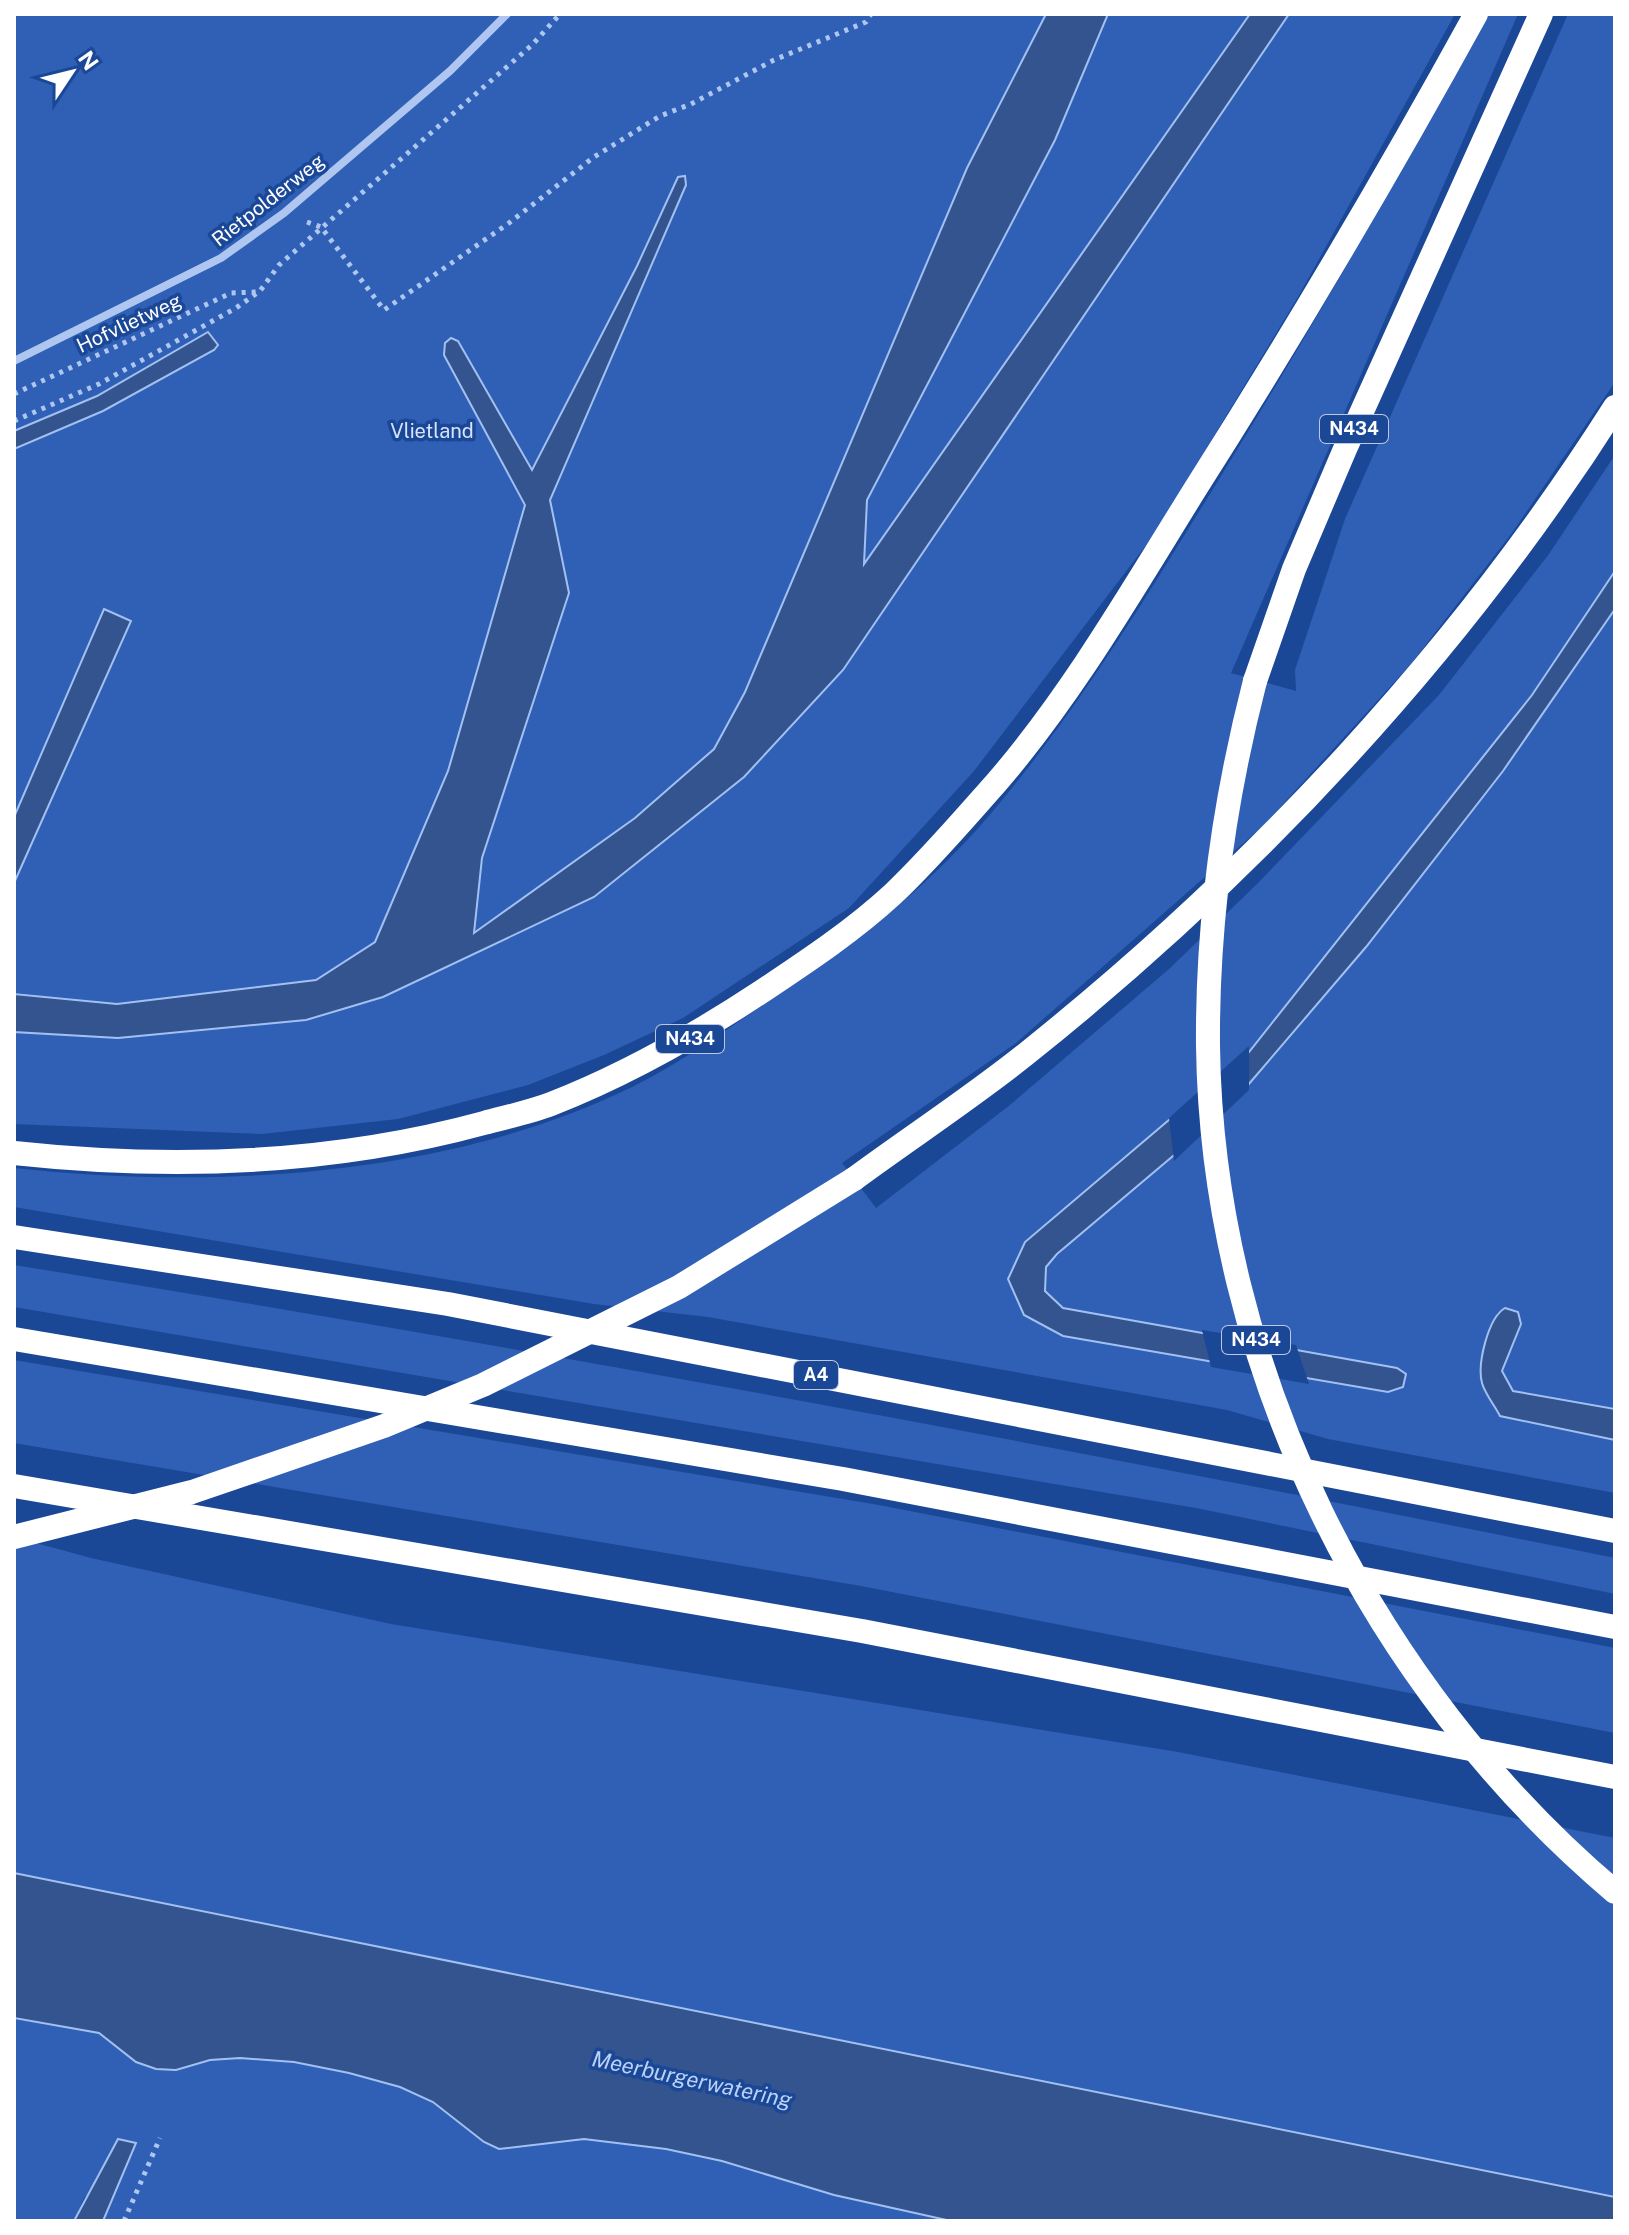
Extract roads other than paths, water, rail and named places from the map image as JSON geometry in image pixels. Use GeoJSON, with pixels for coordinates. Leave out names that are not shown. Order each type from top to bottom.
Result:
{"type":"FeatureCollection","features":[{"type":"Feature","properties":{"kind":"highway","name":"N434"},"geometry":{"type":"LineString","coordinates":[[14,1153],[67,1159],[214,1162],[322,1157],[439,1135],[547,1106],[630,1071],[694,1037],[829,946],[893,894],[940,845],[1000,778],[1047,716],[1284,350],[1476,14]]}},
{"type":"Feature","properties":{"kind":"highway","name":"N434"},"geometry":{"type":"LineString","coordinates":[[1541,14],[1305,542],[1255,681],[1232,770],[1221,836],[1212,917],[1208,1048],[1222,1190],[1252,1329],[1300,1464],[1362,1588],[1446,1716],[1533,1816],[1615,1892]]}},
{"type":"Feature","properties":{"kind":"highway"},"geometry":{"type":"LineString","coordinates":[[14,1537],[222,1482],[384,1426],[483,1385],[679,1287],[854,1179],[1025,1055],[1146,953],[1279,826],[1457,629],[1575,470],[1615,407]]}},
{"type":"Feature","properties":{"kind":"highway","name":"A4"},"geometry":{"type":"LineString","coordinates":[[14,1237],[448,1304],[1615,1531]]}},
{"type":"Feature","properties":{"kind":"highway"},"geometry":{"type":"LineString","coordinates":[[14,1339],[843,1479],[1615,1627]]}},
{"type":"Feature","properties":{"kind":"highway"},"geometry":{"type":"LineString","coordinates":[[14,1486],[862,1631],[1615,1777]]}},
{"type":"Feature","properties":{"kind":"street","name":"Rietpolderweg"},"geometry":{"type":"LineString","coordinates":[[14,361],[221,258],[284,213],[450,71],[507,14]]}},
{"type":"Feature","properties":{"kind":"water"},"geometry":{"type":"Polygon","coordinates":[[[1046,14],[1108,14],[1055,140],[867,500],[864,564],[1250,14],[1289,14],[843,670],[744,777],[594,897],[383,997],[306,1020],[118,1038],[14,1032],[14,994],[117,1004],[316,980],[375,942],[448,771],[525,505],[444,355],[445,343],[451,338],[458,341],[532,470],[637,266],[678,177],[685,176],[686,185],[550,500],[569,593],[482,858],[474,933],[635,818],[714,749],[745,692],[967,168],[1046,14]]]}},
{"type":"Feature","properties":{"kind":"water"},"geometry":{"type":"Polygon","coordinates":[[[208,332],[218,345],[214,350],[103,411],[14,449],[14,431],[97,396],[208,332]]]}},
{"type":"Feature","properties":{"kind":"water"},"geometry":{"type":"Polygon","coordinates":[[[1615,571],[1615,609],[1503,771],[1366,947],[1248,1085],[1173,1156],[1057,1254],[1046,1267],[1045,1291],[1063,1308],[1397,1368],[1406,1374],[1403,1387],[1388,1392],[1063,1336],[1024,1315],[1008,1279],[1025,1242],[1249,1052],[1532,695],[1615,571]]]}},
{"type":"Feature","properties":{"kind":"water"},"geometry":{"type":"Polygon","coordinates":[[[104,609],[131,621],[14,883],[14,817],[104,609]]]}},
{"type":"Feature","properties":{"kind":"water"},"geometry":{"type":"Polygon","coordinates":[[[1505,1308],[1518,1312],[1521,1324],[1502,1371],[1513,1391],[1615,1409],[1615,1440],[1500,1416],[1483,1387],[1481,1365],[1489,1331],[1505,1308]]]}},
{"type":"Feature","properties":{"kind":"water","name":"Meerburgerwatering"},"geometry":{"type":"Polygon","coordinates":[[[14,1873],[1615,2197],[1615,2221],[951,2221],[834,2195],[722,2161],[666,2149],[584,2139],[499,2149],[484,2142],[433,2102],[400,2087],[349,2073],[294,2062],[240,2058],[210,2060],[176,2070],[156,2069],[136,2062],[99,2033],[14,2018],[14,1873]]]}},
{"type":"Feature","properties":{"kind":"water"},"geometry":{"type":"Polygon","coordinates":[[[118,2139],[136,2143],[103,2221],[74,2221],[118,2139]]]}},
{"type":"Feature","properties":{"kind":"park label","name":"Vlietland"},"geometry":{"type":"Point","coordinates":[432,431]}}]}
